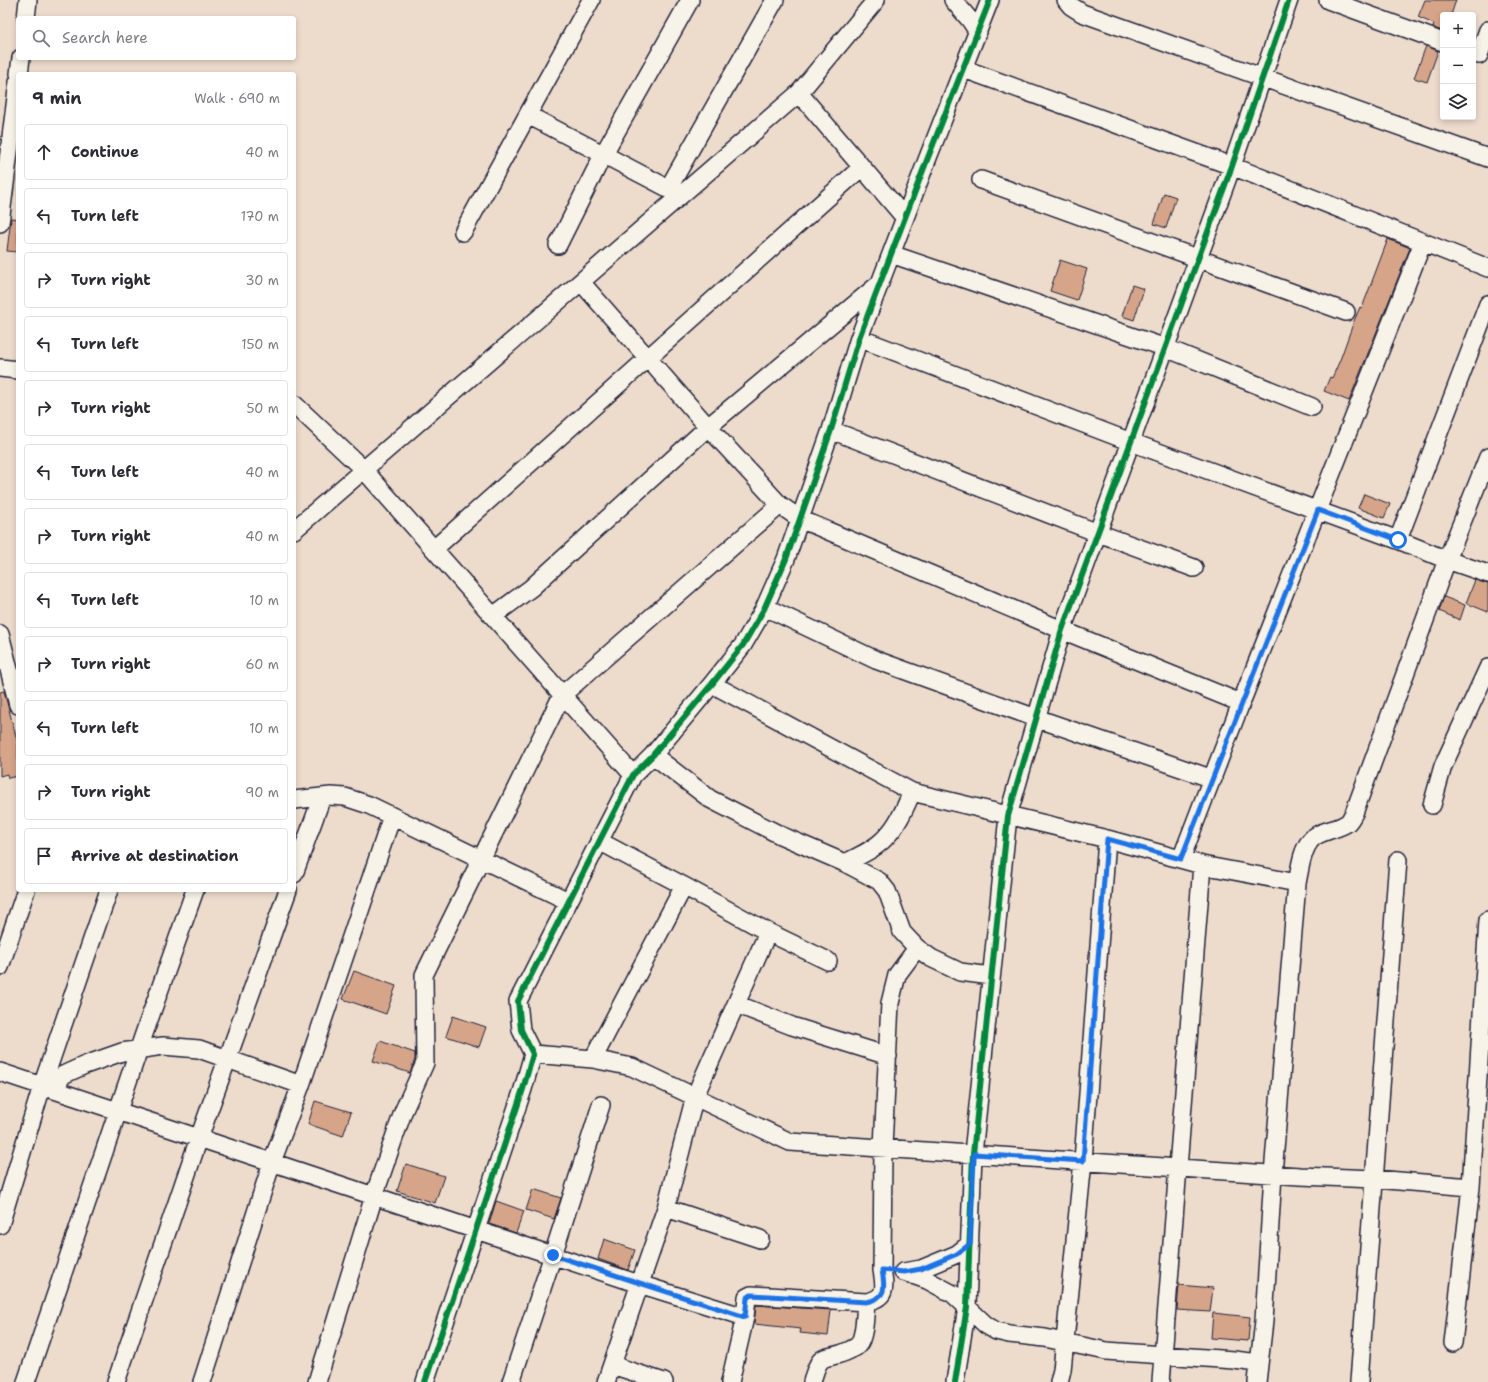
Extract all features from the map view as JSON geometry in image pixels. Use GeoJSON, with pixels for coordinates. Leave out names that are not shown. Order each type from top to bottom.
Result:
{"type":"FeatureCollection","features":[{"type":"Feature","properties":{"kind":"street"},"geometry":{"type":"LineString","coordinates":[[26,16],[28,0]]}},
{"type":"Feature","properties":{"kind":"street"},"geometry":{"type":"LineString","coordinates":[[464,232],[591,0]]}},
{"type":"Feature","properties":{"kind":"street"},"geometry":{"type":"LineString","coordinates":[[558,245],[603,155],[690,0]]}},
{"type":"Feature","properties":{"kind":"street"},"geometry":{"type":"LineString","coordinates":[[675,192],[775,0]]}},
{"type":"Feature","properties":{"kind":"street"},"geometry":{"type":"LineString","coordinates":[[296,525],[364,470],[581,282],[675,192],[799,93],[876,0]]}},
{"type":"Feature","properties":{"kind":"street"},"geometry":{"type":"LineString","coordinates":[[953,0],[978,32]]}},
{"type":"Feature","properties":{"kind":"street"},"geometry":{"type":"LineString","coordinates":[[424,1382],[523,1089],[533,1054],[521,1030],[518,1001],[633,775],[653,755],[743,645],[765,607],[786,559],[800,519],[831,430],[859,338],[990,0]]}},
{"type":"Feature","properties":{"kind":"street"},"geometry":{"type":"LineString","coordinates":[[1066,0],[1071,6],[1082,13],[1488,158]]}},
{"type":"Feature","properties":{"kind":"street"},"geometry":{"type":"LineString","coordinates":[[955,1382],[967,1307],[974,1154],[1008,816],[1062,630],[1232,166],[1289,0]]}},
{"type":"Feature","properties":{"kind":"street"},"geometry":{"type":"LineString","coordinates":[[1328,0],[1440,41]]}},
{"type":"Feature","properties":{"kind":"street"},"geometry":{"type":"LineString","coordinates":[[1480,56],[1488,30]]}},
{"type":"Feature","properties":{"kind":"street"},"geometry":{"type":"LineString","coordinates":[[19,72],[21,60]]}},
{"type":"Feature","properties":{"kind":"street"},"geometry":{"type":"LineString","coordinates":[[964,69],[1232,166],[1488,268]]}},
{"type":"Feature","properties":{"kind":"street"},"geometry":{"type":"LineString","coordinates":[[799,93],[905,218]]}},
{"type":"Feature","properties":{"kind":"street"},"geometry":{"type":"LineString","coordinates":[[0,223],[7,203],[16,110]]}},
{"type":"Feature","properties":{"kind":"street"},"geometry":{"type":"LineString","coordinates":[[528,115],[675,192]]}},
{"type":"Feature","properties":{"kind":"street"},"geometry":{"type":"LineString","coordinates":[[434,549],[862,167]]}},
{"type":"Feature","properties":{"kind":"street"},"geometry":{"type":"LineString","coordinates":[[981,180],[1346,312]]}},
{"type":"Feature","properties":{"kind":"street"},"geometry":{"type":"LineString","coordinates":[[1181,859],[1423,242]]}},
{"type":"Feature","properties":{"kind":"street"},"geometry":{"type":"LineString","coordinates":[[891,254],[1166,348],[1312,407]]}},
{"type":"Feature","properties":{"kind":"street"},"geometry":{"type":"LineString","coordinates":[[581,282],[708,427],[780,505],[800,519],[1062,630],[1241,703]]}},
{"type":"Feature","properties":{"kind":"street"},"geometry":{"type":"LineString","coordinates":[[493,616],[531,588],[708,427],[880,283]]}},
{"type":"Feature","properties":{"kind":"street"},"geometry":{"type":"LineString","coordinates":[[1398,540],[1488,304]]}},
{"type":"Feature","properties":{"kind":"street"},"geometry":{"type":"LineString","coordinates":[[859,338],[1131,442],[1488,574]]}},
{"type":"Feature","properties":{"kind":"street"},"geometry":{"type":"LineString","coordinates":[[0,368],[16,370]]}},
{"type":"Feature","properties":{"kind":"street"},"geometry":{"type":"LineString","coordinates":[[296,406],[364,470],[633,775]]}},
{"type":"Feature","properties":{"kind":"street"},"geometry":{"type":"LineString","coordinates":[[831,430],[1098,533],[1194,568]]}},
{"type":"Feature","properties":{"kind":"street"},"geometry":{"type":"LineString","coordinates":[[1257,1382],[1264,1321],[1273,1174],[1297,883],[1303,856],[1310,840],[1319,834],[1336,830],[1348,823],[1354,813],[1447,560],[1488,457]]}},
{"type":"Feature","properties":{"kind":"street"},"geometry":{"type":"LineString","coordinates":[[317,1382],[374,1196],[403,1112],[425,1063],[424,975],[562,695],[780,505]]}},
{"type":"Feature","properties":{"kind":"street"},"geometry":{"type":"LineString","coordinates":[[765,607],[876,660],[1036,718],[1212,779]]}},
{"type":"Feature","properties":{"kind":"street"},"geometry":{"type":"LineString","coordinates":[[0,634],[11,688],[16,700]]}},
{"type":"Feature","properties":{"kind":"street"},"geometry":{"type":"LineString","coordinates":[[1432,804],[1443,766],[1488,668]]}},
{"type":"Feature","properties":{"kind":"street"},"geometry":{"type":"LineString","coordinates":[[712,684],[912,792],[1107,839],[1202,865],[1297,883]]}},
{"type":"Feature","properties":{"kind":"street"},"geometry":{"type":"LineString","coordinates":[[653,755],[710,799],[780,835],[845,862],[879,881],[887,891],[902,932],[917,948],[931,958],[960,972],[992,976]]}},
{"type":"Feature","properties":{"kind":"street"},"geometry":{"type":"LineString","coordinates":[[845,862],[868,851],[885,838],[903,814],[912,792]]}},
{"type":"Feature","properties":{"kind":"street"},"geometry":{"type":"LineString","coordinates":[[296,800],[322,797],[345,797],[369,805],[482,858],[568,901]]}},
{"type":"Feature","properties":{"kind":"street"},"geometry":{"type":"LineString","coordinates":[[296,868],[322,797]]}},
{"type":"Feature","properties":{"kind":"street"},"geometry":{"type":"LineString","coordinates":[[202,1382],[272,1162],[301,1085],[392,816]]}},
{"type":"Feature","properties":{"kind":"street"},"geometry":{"type":"LineString","coordinates":[[1059,1382],[1062,1370],[1083,1161],[1107,839]]}},
{"type":"Feature","properties":{"kind":"street"},"geometry":{"type":"LineString","coordinates":[[599,841],[768,932],[828,961]]}},
{"type":"Feature","properties":{"kind":"street"},"geometry":{"type":"LineString","coordinates":[[1359,1382],[1398,860]]}},
{"type":"Feature","properties":{"kind":"street"},"geometry":{"type":"LineString","coordinates":[[1161,1382],[1202,865]]}},
{"type":"Feature","properties":{"kind":"street"},"geometry":{"type":"LineString","coordinates":[[593,1059],[684,886]]}},
{"type":"Feature","properties":{"kind":"street"},"geometry":{"type":"LineString","coordinates":[[0,968],[25,892]]}},
{"type":"Feature","properties":{"kind":"street"},"geometry":{"type":"LineString","coordinates":[[0,1225],[47,1088],[108,892]]}},
{"type":"Feature","properties":{"kind":"street"},"geometry":{"type":"LineString","coordinates":[[26,1382],[139,1049],[194,892]]}},
{"type":"Feature","properties":{"kind":"street"},"geometry":{"type":"LineString","coordinates":[[116,1382],[199,1138],[287,892]]}},
{"type":"Feature","properties":{"kind":"street"},"geometry":{"type":"LineString","coordinates":[[1453,1343],[1471,1187],[1488,920]]}},
{"type":"Feature","properties":{"kind":"street"},"geometry":{"type":"LineString","coordinates":[[606,1382],[666,1208],[695,1096],[768,932]]}},
{"type":"Feature","properties":{"kind":"street"},"geometry":{"type":"LineString","coordinates":[[730,1382],[745,1317],[747,1298],[751,1295],[866,1302],[874,1300],[881,1295],[885,1287],[882,1270],[883,1147],[890,1003],[897,975],[917,948]]}},
{"type":"Feature","properties":{"kind":"street"},"geometry":{"type":"LineString","coordinates":[[736,1004],[792,1026],[888,1056]]}},
{"type":"Feature","properties":{"kind":"street"},"geometry":{"type":"LineString","coordinates":[[47,1088],[63,1075],[85,1065],[122,1052],[163,1046],[199,1049],[301,1085]]}},
{"type":"Feature","properties":{"kind":"street"},"geometry":{"type":"LineString","coordinates":[[533,1054],[593,1059],[632,1067],[790,1142],[883,1147],[1178,1168],[1375,1179],[1471,1187]]}},
{"type":"Feature","properties":{"kind":"street"},"geometry":{"type":"LineString","coordinates":[[0,1072],[639,1284],[745,1317]]}},
{"type":"Feature","properties":{"kind":"street"},"geometry":{"type":"LineString","coordinates":[[511,1382],[601,1105]]}},
{"type":"Feature","properties":{"kind":"street"},"geometry":{"type":"LineString","coordinates":[[666,1208],[760,1240]]}},
{"type":"Feature","properties":{"kind":"street"},"geometry":{"type":"LineString","coordinates":[[904,1272],[921,1269],[957,1254],[970,1244]]}},
{"type":"Feature","properties":{"kind":"street"},"geometry":{"type":"LineString","coordinates":[[882,1270],[904,1272],[927,1280],[953,1294],[986,1325],[996,1331],[1065,1342],[1106,1351],[1259,1363]]}},
{"type":"Feature","properties":{"kind":"street"},"geometry":{"type":"LineString","coordinates":[[812,1382],[816,1366],[822,1359],[848,1351],[858,1345],[863,1335],[866,1302]]}},
{"type":"Feature","properties":{"kind":"street"},"geometry":{"type":"LineString","coordinates":[[612,1365],[664,1382]]}},
{"type":"Feature","properties":{"kind":"building"},"geometry":{"type":"Polygon","coordinates":[[[1425,0],[1456,0],[1452,12],[1440,12],[1440,30],[1433,28],[1434,24],[1418,17],[1425,0]]]}},
{"type":"Feature","properties":{"kind":"building"},"geometry":{"type":"Polygon","coordinates":[[[1426,46],[1438,51],[1427,82],[1414,78],[1426,46]]]}},
{"type":"Feature","properties":{"kind":"building"},"geometry":{"type":"Polygon","coordinates":[[[1164,193],[1176,197],[1166,228],[1154,224],[1164,193]]]}},
{"type":"Feature","properties":{"kind":"building"},"geometry":{"type":"Polygon","coordinates":[[[11,218],[16,219],[16,252],[7,251],[11,218]]]}},
{"type":"Feature","properties":{"kind":"building"},"geometry":{"type":"Polygon","coordinates":[[[1388,239],[1410,248],[1349,401],[1324,391],[1340,360],[1360,307],[1362,308],[1388,239]]]}},
{"type":"Feature","properties":{"kind":"building"},"geometry":{"type":"Polygon","coordinates":[[[1060,260],[1087,269],[1077,300],[1050,291],[1060,260]]]}},
{"type":"Feature","properties":{"kind":"building"},"geometry":{"type":"Polygon","coordinates":[[[1132,285],[1144,289],[1134,320],[1122,316],[1132,285]]]}},
{"type":"Feature","properties":{"kind":"building"},"geometry":{"type":"Polygon","coordinates":[[[1364,494],[1390,504],[1384,518],[1358,508],[1364,494]]]}},
{"type":"Feature","properties":{"kind":"building"},"geometry":{"type":"Polygon","coordinates":[[[1475,580],[1488,584],[1488,612],[1466,603],[1475,580]]]}},
{"type":"Feature","properties":{"kind":"building"},"geometry":{"type":"Polygon","coordinates":[[[1444,597],[1465,605],[1460,620],[1439,611],[1444,597]]]}},
{"type":"Feature","properties":{"kind":"building"},"geometry":{"type":"Polygon","coordinates":[[[4,691],[16,736],[16,776],[8,778],[7,774],[0,776],[0,692],[4,691]]]}},
{"type":"Feature","properties":{"kind":"building"},"geometry":{"type":"Polygon","coordinates":[[[354,971],[396,986],[386,1014],[343,999],[354,971]]]}},
{"type":"Feature","properties":{"kind":"building"},"geometry":{"type":"Polygon","coordinates":[[[453,1016],[486,1027],[479,1047],[446,1036],[453,1016]]]}},
{"type":"Feature","properties":{"kind":"building"},"geometry":{"type":"Polygon","coordinates":[[[380,1041],[415,1053],[415,1059],[410,1073],[373,1061],[380,1041]]]}},
{"type":"Feature","properties":{"kind":"building"},"geometry":{"type":"Polygon","coordinates":[[[315,1101],[351,1112],[343,1136],[308,1124],[315,1101]]]}},
{"type":"Feature","properties":{"kind":"building"},"geometry":{"type":"Polygon","coordinates":[[[406,1164],[444,1176],[435,1203],[397,1191],[406,1164]]]}},
{"type":"Feature","properties":{"kind":"building"},"geometry":{"type":"Polygon","coordinates":[[[533,1189],[561,1198],[554,1219],[526,1210],[533,1189]]]}},
{"type":"Feature","properties":{"kind":"building"},"geometry":{"type":"Polygon","coordinates":[[[496,1201],[524,1211],[516,1233],[489,1224],[496,1201]]]}},
{"type":"Feature","properties":{"kind":"building"},"geometry":{"type":"Polygon","coordinates":[[[604,1239],[635,1250],[628,1270],[598,1259],[604,1239]]]}},
{"type":"Feature","properties":{"kind":"building"},"geometry":{"type":"Polygon","coordinates":[[[1179,1285],[1213,1288],[1210,1312],[1177,1310],[1179,1285]]]}},
{"type":"Feature","properties":{"kind":"building"},"geometry":{"type":"Polygon","coordinates":[[[756,1305],[831,1310],[828,1336],[800,1333],[801,1329],[754,1324],[756,1305]]]}},
{"type":"Feature","properties":{"kind":"building"},"geometry":{"type":"Polygon","coordinates":[[[1213,1313],[1250,1317],[1248,1341],[1211,1338],[1213,1313]]]}},
{"type":"Feature","properties":{"kind":"cycle path"},"geometry":{"type":"LineString","coordinates":[[425,1382],[523,1089],[533,1054],[521,1030],[518,1001],[633,775],[653,755],[743,645],[764,609],[786,559],[831,430],[859,338],[990,0]]}},
{"type":"Feature","properties":{"kind":"cycle path"},"geometry":{"type":"LineString","coordinates":[[955,1382],[967,1307],[973,1154],[1008,816],[1062,630],[1232,166],[1289,0]]}},
{"type":"Feature","properties":{"kind":"route"},"geometry":{"type":"LineString","coordinates":[[553,1255],[745,1317],[747,1298],[756,1294],[866,1302],[874,1300],[881,1295],[885,1287],[882,1270],[904,1272],[921,1269],[957,1254],[970,1244],[974,1154],[1083,1161],[1107,839],[1181,859],[1318,510],[1398,540]]}}]}
